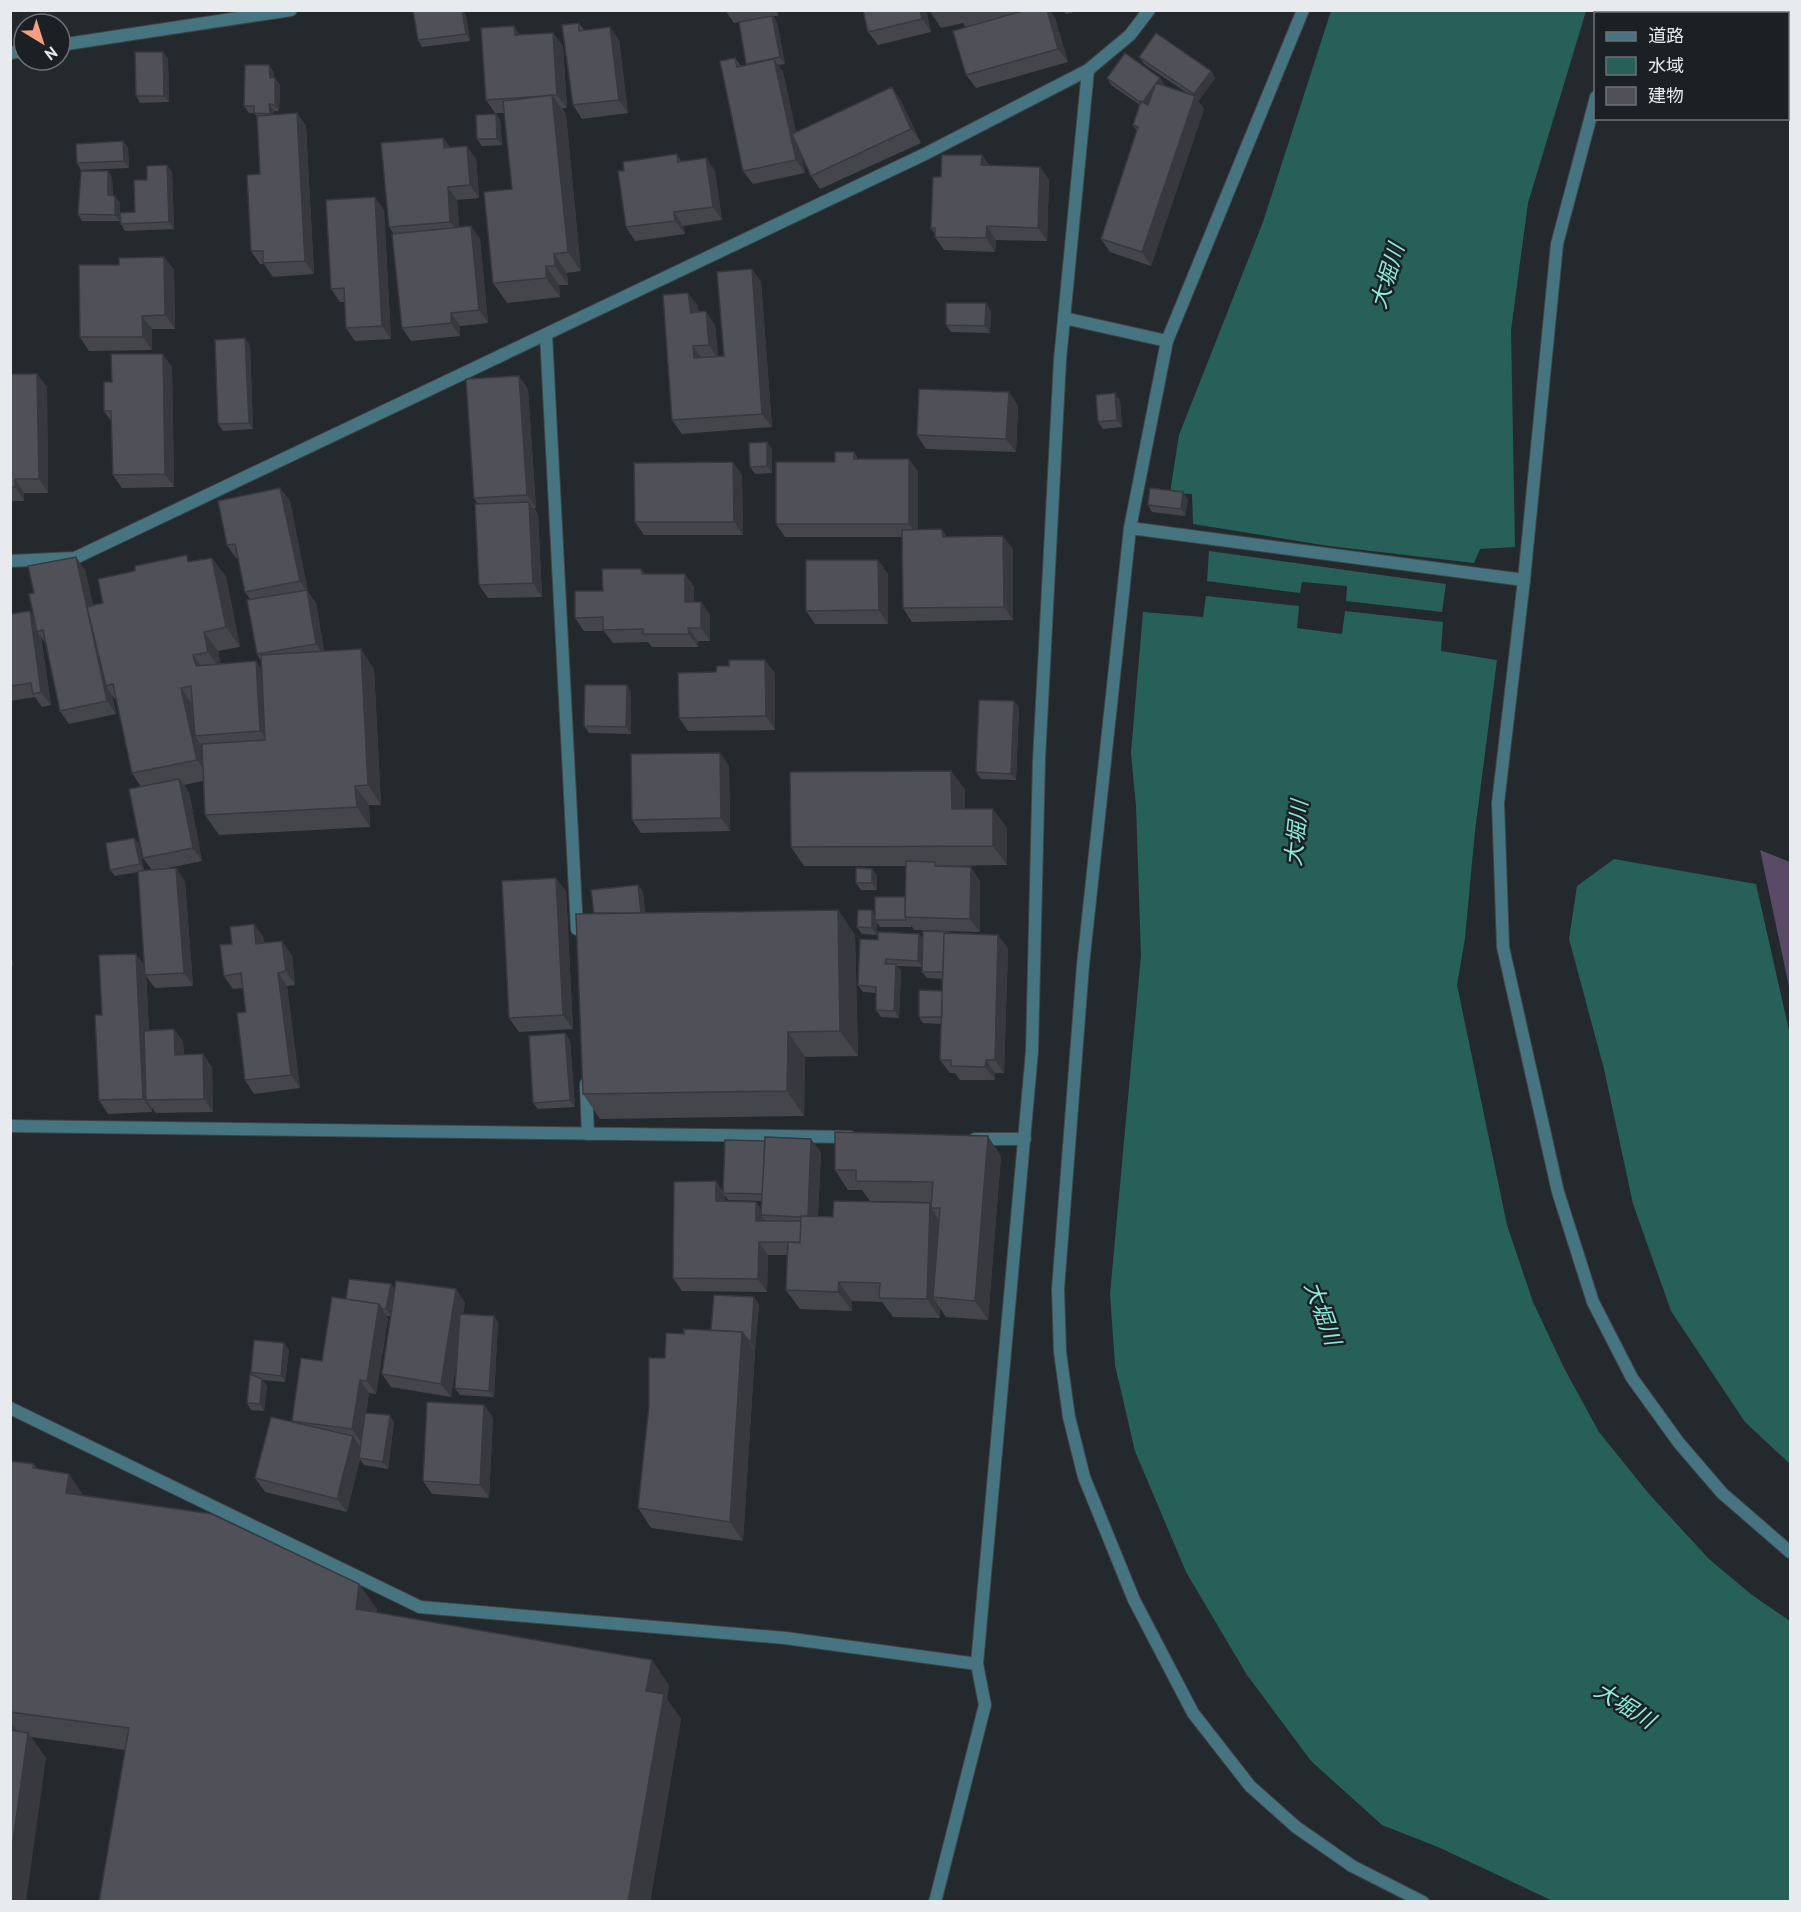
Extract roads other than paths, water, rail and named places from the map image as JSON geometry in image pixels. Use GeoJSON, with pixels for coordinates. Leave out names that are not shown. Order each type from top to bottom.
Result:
{"type":"FeatureCollection","features":[{"type":"Feature","properties":{"kind":"street"},"geometry":{"type":"LineString","coordinates":[[72,43],[291,10]]}},
{"type":"Feature","properties":{"kind":"street"},"geometry":{"type":"LineString","coordinates":[[10,561],[75,558],[925,154],[1088,70],[1130,35],[1149,10]]}},
{"type":"Feature","properties":{"kind":"street"},"geometry":{"type":"LineString","coordinates":[[1303,10],[1167,340],[1130,528],[1083,965],[1058,1289],[1060,1352],[1069,1417],[1084,1477],[1134,1600],[1193,1713],[1250,1786],[1296,1827],[1352,1866],[1423,1902]]}},
{"type":"Feature","properties":{"kind":"street"},"geometry":{"type":"LineString","coordinates":[[935,1902],[986,1705],[977,1664],[1032,1051],[1039,760],[1064,318],[1088,70]]}},
{"type":"Feature","properties":{"kind":"street"},"geometry":{"type":"LineString","coordinates":[[1594,105],[1557,244],[1524,580],[1498,803],[1503,947],[1558,1192],[1593,1302],[1632,1378],[1678,1443],[1722,1493],[1791,1552]]}},
{"type":"Feature","properties":{"kind":"street"},"geometry":{"type":"LineString","coordinates":[[1064,318],[1167,340]]}},
{"type":"Feature","properties":{"kind":"street"},"geometry":{"type":"LineString","coordinates":[[546,335],[578,943]]}},
{"type":"Feature","properties":{"kind":"street"},"geometry":{"type":"LineString","coordinates":[[1130,528],[1524,580]]}},
{"type":"Feature","properties":{"kind":"street"},"geometry":{"type":"LineString","coordinates":[[585,1075],[588,1134]]}},
{"type":"Feature","properties":{"kind":"street"},"geometry":{"type":"LineString","coordinates":[[10,1126],[860,1137]]}},
{"type":"Feature","properties":{"kind":"street"},"geometry":{"type":"LineString","coordinates":[[966,1138],[1025,1139]]}},
{"type":"Feature","properties":{"kind":"street"},"geometry":{"type":"LineString","coordinates":[[10,1407],[420,1607],[785,1638],[977,1664]]}},
{"type":"Feature","properties":{"kind":"water","name":"大堀川"},"geometry":{"type":"Polygon","coordinates":[[[1331,11],[1586,11],[1528,203],[1511,330],[1515,547],[1480,549],[1474,563],[1329,546],[1193,524],[1192,494],[1170,493],[1179,435],[1263,222],[1331,11]]]}},
{"type":"Feature","properties":{"kind":"water"},"geometry":{"type":"Polygon","coordinates":[[[1209,551],[1446,584],[1442,612],[1346,601],[1347,586],[1302,582],[1300,593],[1207,581],[1209,551]]]}},
{"type":"Feature","properties":{"kind":"water","name":"大堀川"},"geometry":{"type":"Polygon","coordinates":[[[1206,596],[1299,606],[1297,628],[1342,634],[1345,611],[1443,622],[1441,651],[1497,660],[1475,831],[1465,938],[1457,985],[1507,1225],[1533,1302],[1564,1368],[1599,1432],[1649,1494],[1709,1559],[1752,1595],[1790,1621],[1790,1901],[1553,1901],[1438,1847],[1382,1825],[1311,1761],[1247,1675],[1186,1572],[1135,1451],[1115,1365],[1110,1294],[1141,956],[1136,806],[1131,753],[1143,612],[1203,617],[1206,596]]]}},
{"type":"Feature","properties":{"kind":"water"},"geometry":{"type":"Polygon","coordinates":[[[1614,859],[1756,884],[1790,1035],[1790,1464],[1745,1422],[1671,1311],[1633,1204],[1604,1069],[1569,939],[1577,886],[1614,859]]]}}]}
